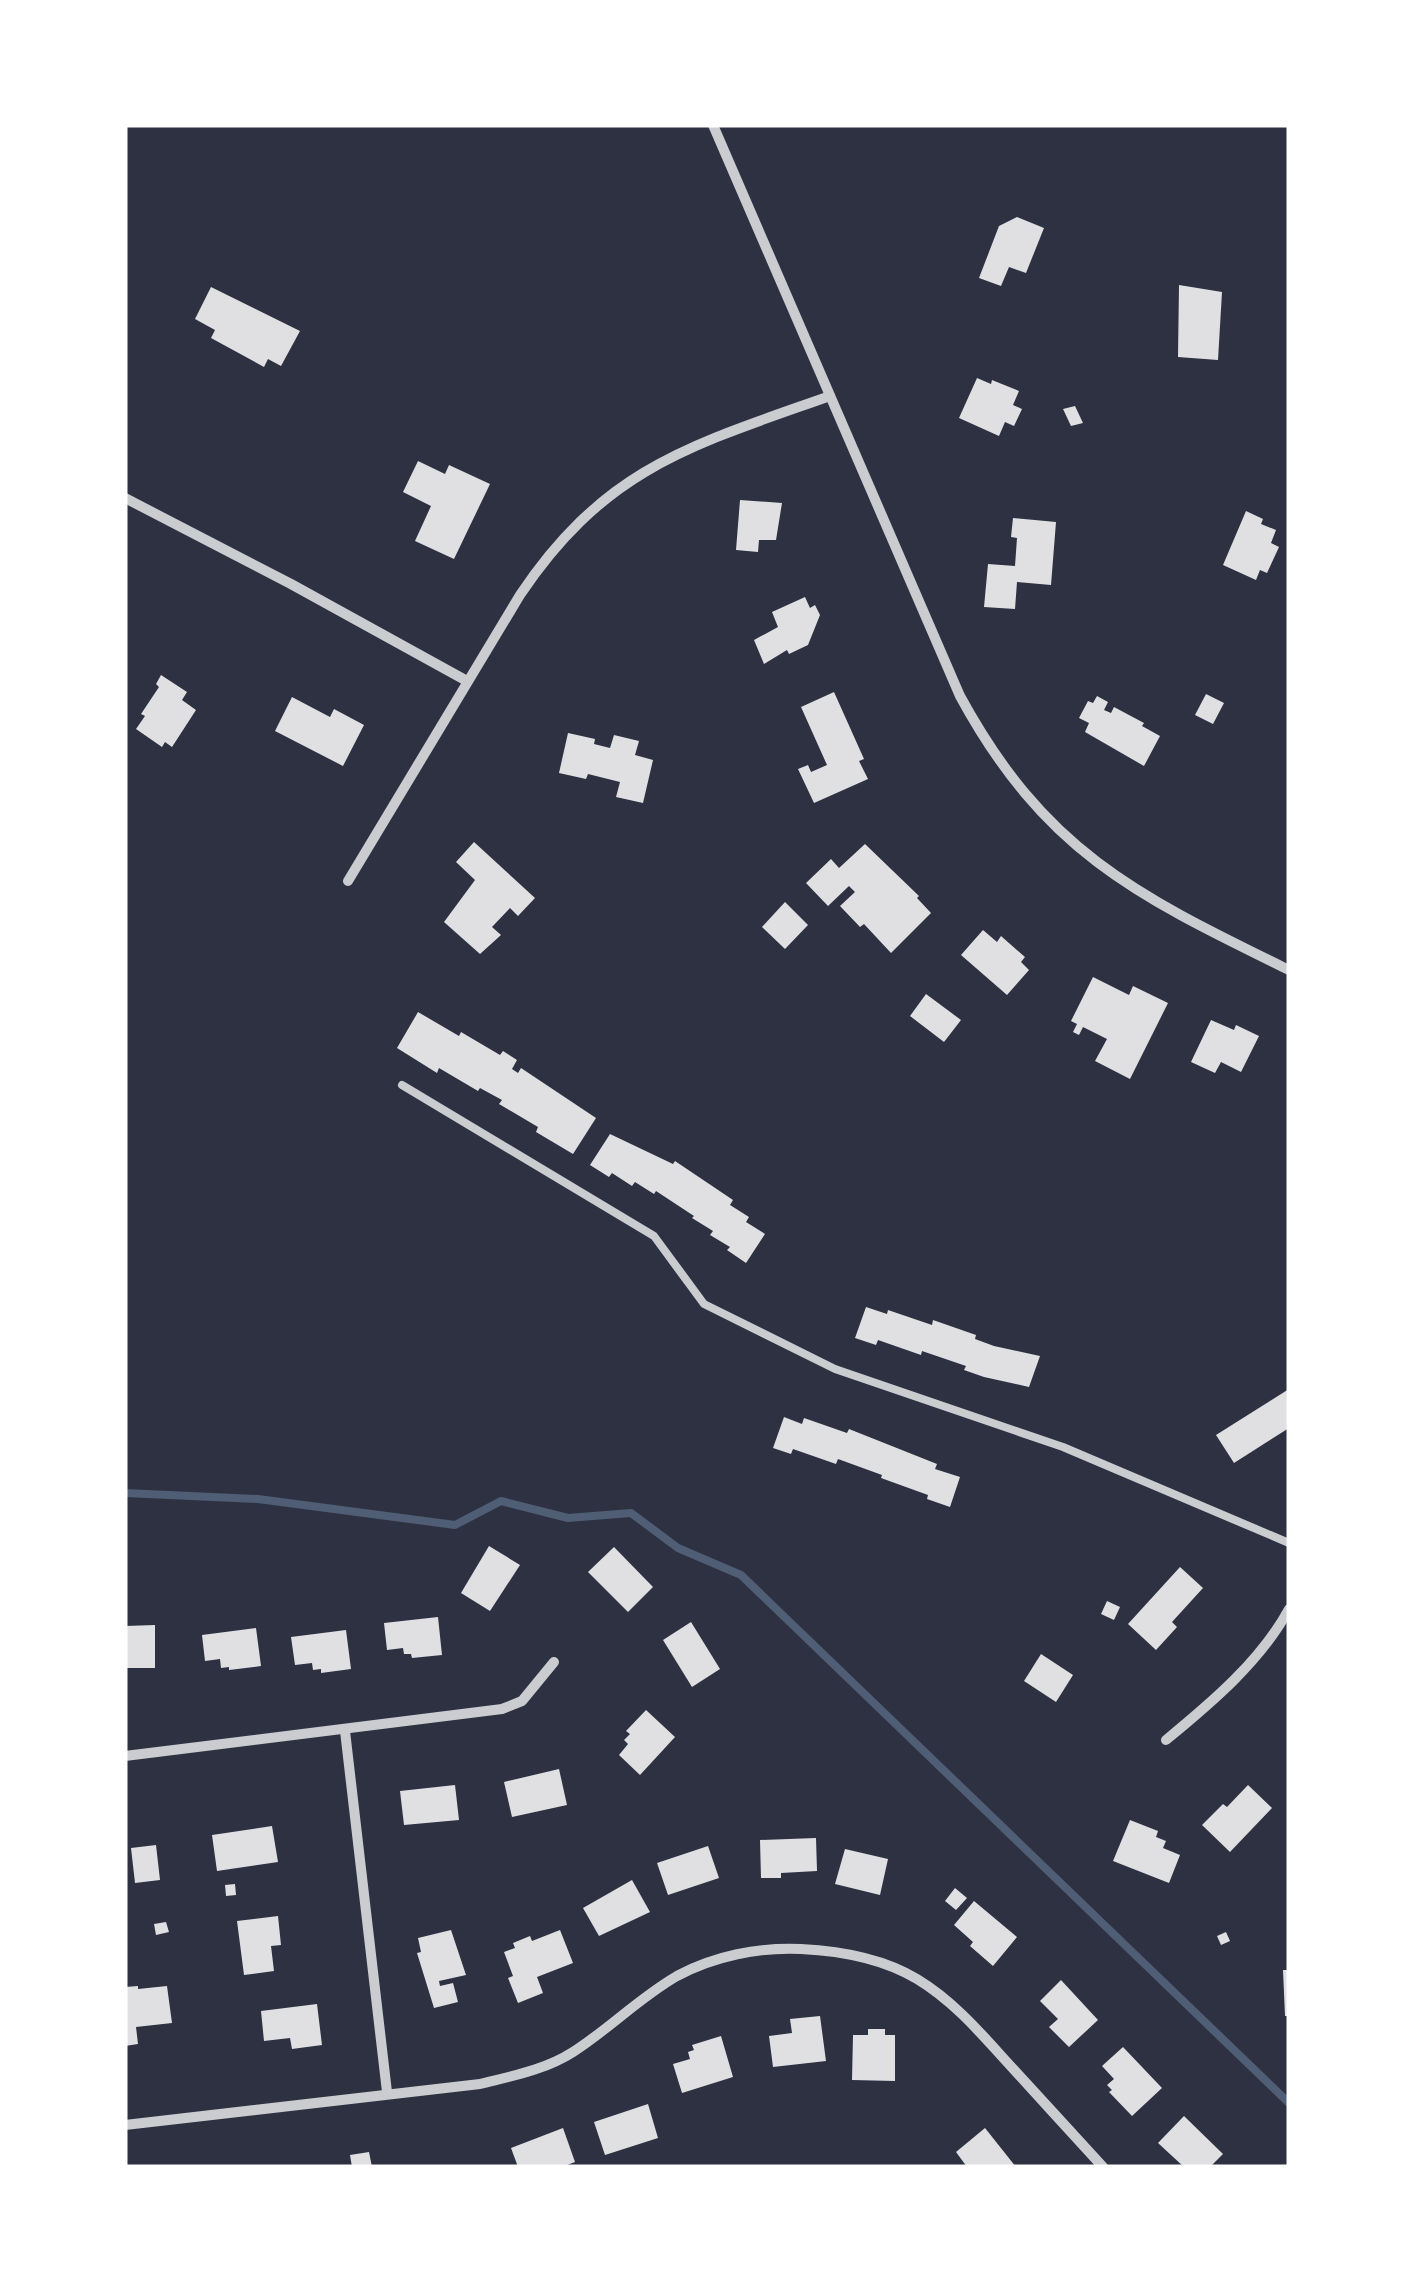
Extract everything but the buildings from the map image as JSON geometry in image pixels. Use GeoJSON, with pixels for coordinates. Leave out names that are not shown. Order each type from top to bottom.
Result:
{"type":"FeatureCollection","features":[{"type":"Feature","properties":{"kind":"street"},"geometry":{"type":"LineString","coordinates":[[713,125],[978,730],[1043,816],[1101,868],[1142,895],[1289,970]]}},
{"type":"Feature","properties":{"kind":"street"},"geometry":{"type":"LineString","coordinates":[[348,882],[467,680],[544,559],[576,522],[614,490],[683,450],[830,396]]}},
{"type":"Feature","properties":{"kind":"street"},"geometry":{"type":"LineString","coordinates":[[125,498],[467,680]]}},
{"type":"Feature","properties":{"kind":"street"},"geometry":{"type":"LineString","coordinates":[[1166,1740],[1205,1708],[1244,1667],[1289,1609]]}},
{"type":"Feature","properties":{"kind":"street"},"geometry":{"type":"LineString","coordinates":[[125,1756],[502,1709],[522,1701],[554,1662]]}},
{"type":"Feature","properties":{"kind":"street"},"geometry":{"type":"LineString","coordinates":[[345,1730],[387,2092]]}},
{"type":"Feature","properties":{"kind":"street"},"geometry":{"type":"LineString","coordinates":[[125,2125],[480,2084],[546,2066],[572,2053],[664,1984],[710,1961],[781,1948],[830,1950],[893,1966],[944,1997],[1103,2167]]}},
{"type":"Feature","properties":{"kind":"lane"},"geometry":{"type":"LineString","coordinates":[[402,1085],[654,1236],[704,1304],[835,1368],[1063,1448],[1289,1543]]}},
{"type":"Feature","properties":{"kind":"waterway"},"geometry":{"type":"LineString","coordinates":[[125,1493],[258,1499],[455,1525],[501,1501],[568,1518],[631,1513],[678,1548],[741,1575],[1289,2103]]}}]}
